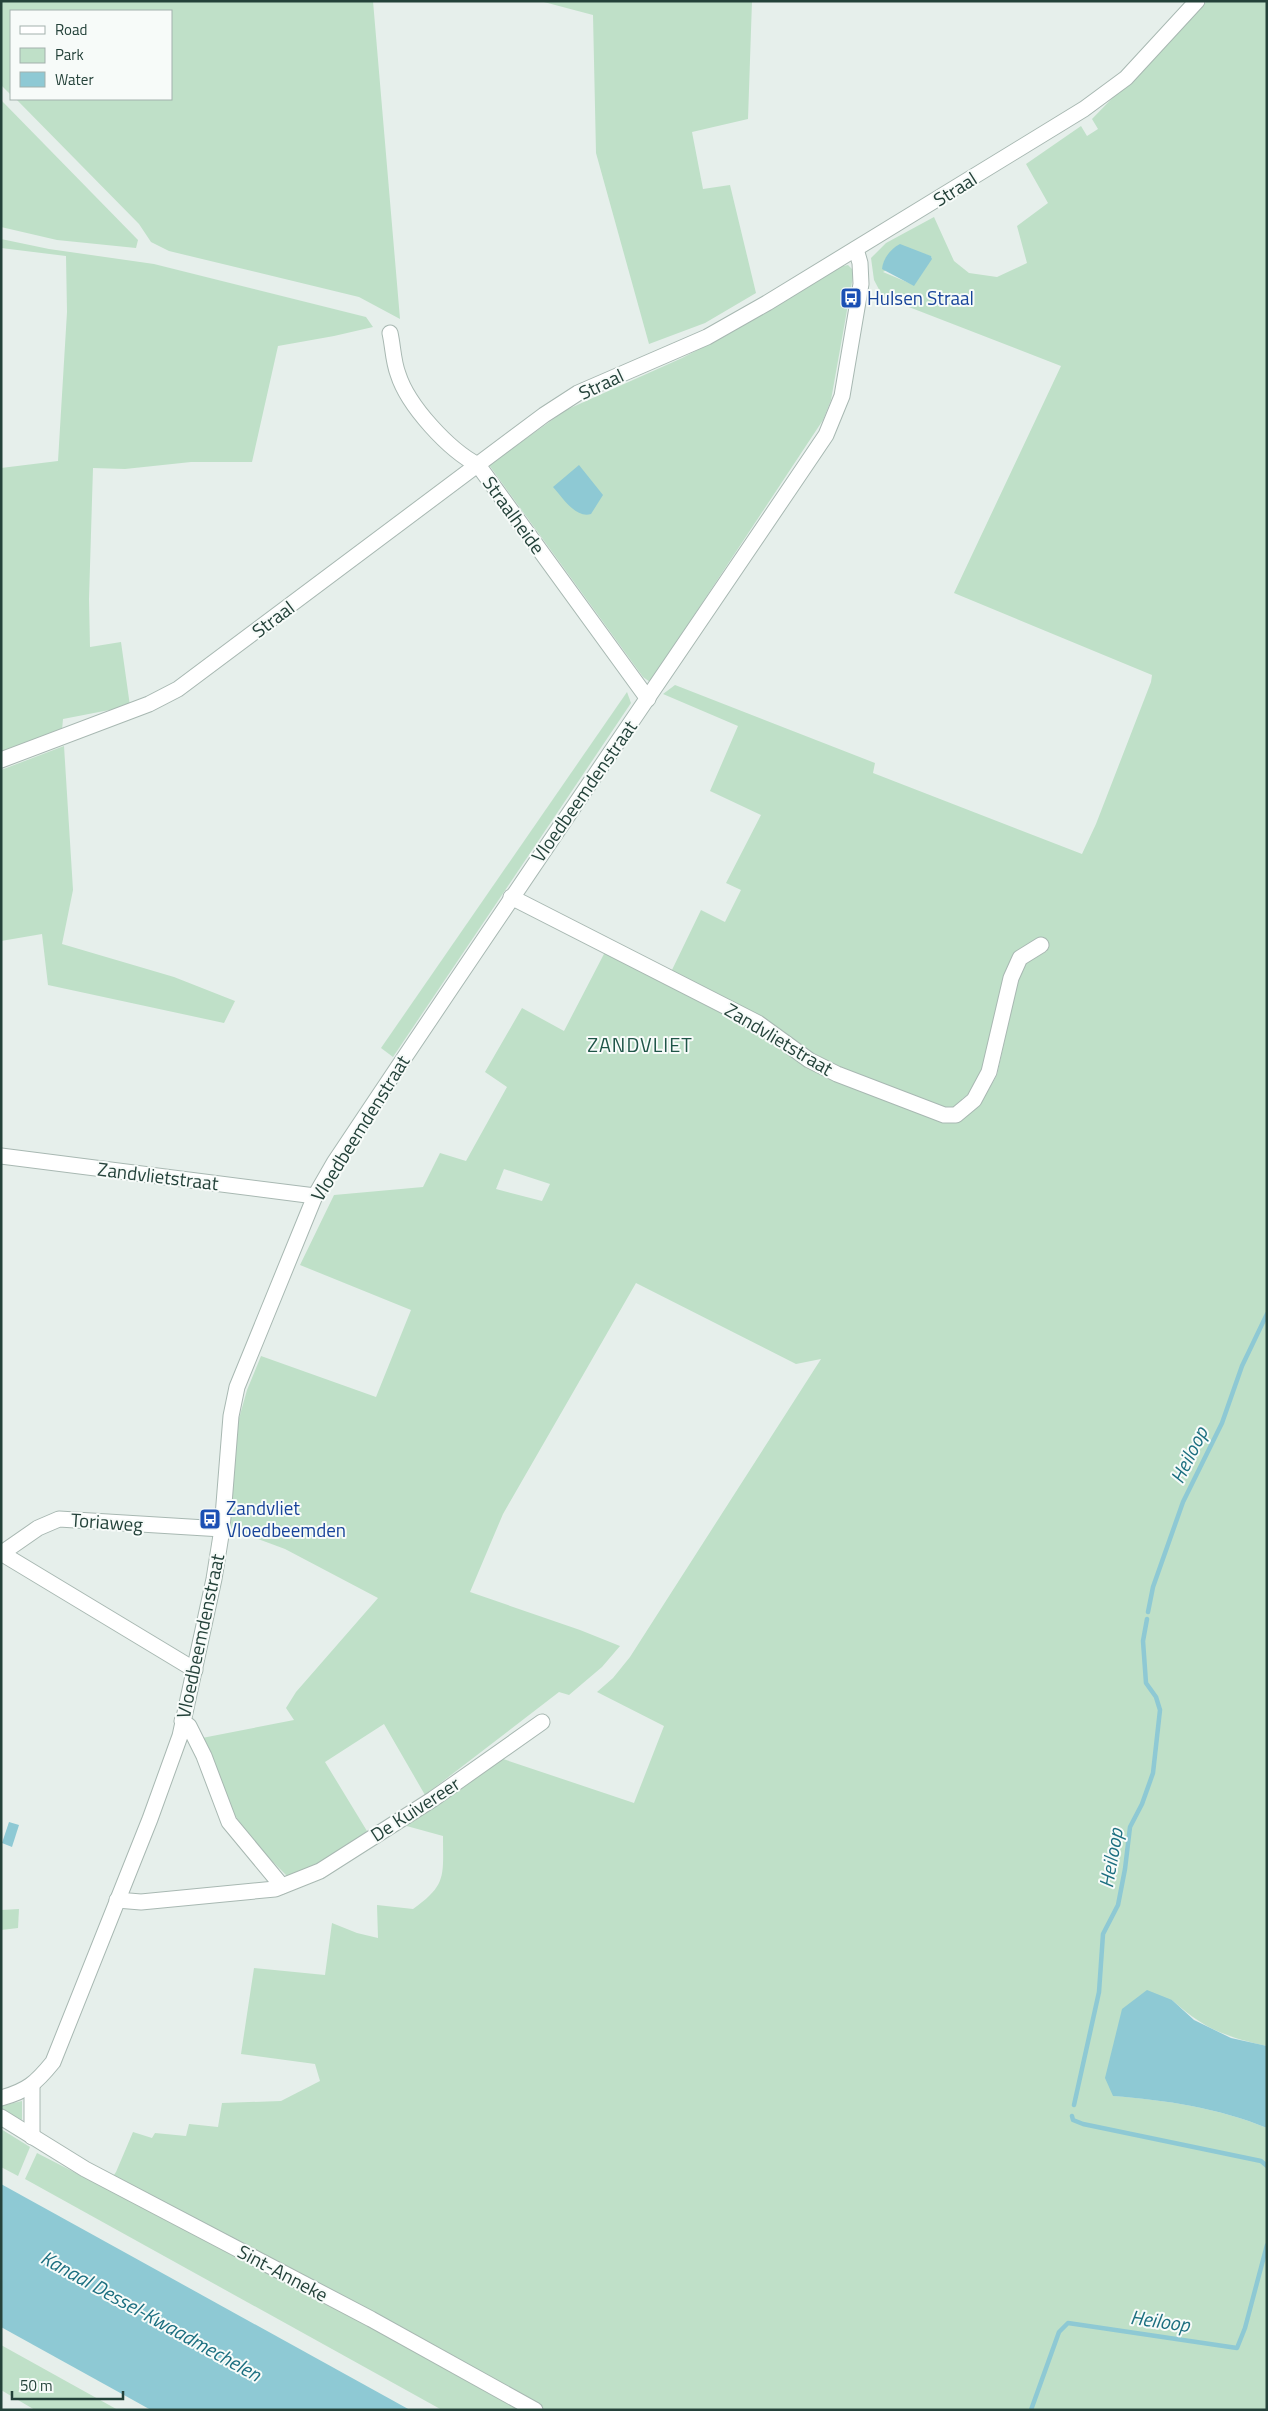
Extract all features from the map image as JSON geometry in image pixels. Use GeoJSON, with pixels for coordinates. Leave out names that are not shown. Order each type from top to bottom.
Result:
{"type":"FeatureCollection","features":[{"type":"Feature","properties":{"kind":"street","name":"Straal"},"geometry":{"type":"LineString","coordinates":[[1,760],[149,704],[178,689],[544,414],[578,393],[707,337],[1084,110],[1126,78],[1197,1]]}},
{"type":"Feature","properties":{"kind":"street","name":"Vloedbeemdenstraat"},"geometry":{"type":"LineString","coordinates":[[1,2098],[22,2092],[32,2085],[52,2062],[150,1819],[180,1736],[195,1670],[222,1529],[231,1416],[237,1387],[315,1196],[334,1163],[511,897],[648,699],[826,435],[842,396],[860,293],[860,263],[856,249]]}},
{"type":"Feature","properties":{"kind":"street","name":"Straalheide"},"geometry":{"type":"LineString","coordinates":[[390,333],[398,375],[417,408],[460,456],[478,465],[648,699]]}},
{"type":"Feature","properties":{"kind":"street","name":"Zandvlietstraat"},"geometry":{"type":"LineString","coordinates":[[511,897],[758,1023],[809,1060],[837,1074],[944,1115],[956,1114],[974,1100],[989,1072],[1011,978],[1020,958],[1040,944]]}},
{"type":"Feature","properties":{"kind":"street","name":"Zandvlietstraat"},"geometry":{"type":"LineString","coordinates":[[1,1156],[315,1196]]}},
{"type":"Feature","properties":{"kind":"street","name":"Toriaweg"},"geometry":{"type":"LineString","coordinates":[[195,1670],[2,1553],[38,1528],[59,1519],[222,1529]]}},
{"type":"Feature","properties":{"kind":"street"},"geometry":{"type":"LineString","coordinates":[[182,1721],[189,1726],[204,1756],[229,1822],[282,1886]]}},
{"type":"Feature","properties":{"kind":"street","name":"De Kuivereer"},"geometry":{"type":"LineString","coordinates":[[117,1900],[141,1902],[275,1889],[320,1871],[433,1798],[542,1722]]}},
{"type":"Feature","properties":{"kind":"street"},"geometry":{"type":"LineString","coordinates":[[32,2085],[32,2137]]}},
{"type":"Feature","properties":{"kind":"street","name":"Sint-Anneke"},"geometry":{"type":"LineString","coordinates":[[1,2118],[85,2169],[362,2314],[535,2410]]}},
{"type":"Feature","properties":{"kind":"green space"},"geometry":{"type":"Polygon","coordinates":[[[1,1],[373,1],[400,319],[359,297],[169,251],[151,242],[139,224],[17,100],[172,100],[172,10],[10,10],[10,94],[1,85],[1,1]]]}},
{"type":"Feature","properties":{"kind":"green space"},"geometry":{"type":"Polygon","coordinates":[[[540,1],[752,1],[748,119],[692,132],[703,189],[730,185],[756,293],[705,323],[649,344],[596,153],[593,15],[540,1]]]}},
{"type":"Feature","properties":{"kind":"green space"},"geometry":{"type":"Polygon","coordinates":[[[1207,1],[1267,1],[1267,2046],[1227,2035],[1205,2025],[1172,2000],[1114,2096],[1192,2106],[1230,2115],[1267,2128],[1267,2410],[442,2410],[25,2179],[37,2153],[105,2188],[116,2172],[133,2132],[152,2138],[155,2133],[186,2136],[189,2124],[218,2127],[222,2103],[281,2101],[320,2081],[315,2064],[241,2054],[254,1968],[325,1975],[332,1923],[357,1933],[378,1938],[377,1905],[413,1909],[424,1901],[432,1893],[441,1878],[443,1836],[403,1825],[500,1758],[634,1803],[664,1726],[597,1692],[613,1678],[630,1657],[821,1359],[796,1364],[636,1283],[503,1514],[470,1592],[580,1630],[620,1646],[602,1667],[569,1695],[559,1692],[425,1795],[384,1724],[325,1762],[367,1831],[337,1856],[287,1876],[252,1841],[230,1808],[202,1738],[294,1720],[286,1708],[296,1692],[378,1598],[285,1549],[229,1528],[238,1422],[247,1390],[261,1356],[376,1397],[411,1310],[300,1265],[334,1195],[423,1187],[440,1153],[466,1161],[507,1087],[485,1072],[522,1008],[564,1031],[605,952],[671,972],[701,910],[725,922],[741,890],[726,883],[761,815],[710,791],[738,726],[663,694],[675,685],[875,763],[873,773],[1082,854],[1096,824],[1151,682],[1152,675],[954,593],[1061,366],[883,297],[874,280],[871,258],[886,243],[934,217],[954,261],[969,273],[997,277],[1027,263],[1017,226],[1048,203],[1026,164],[1081,126],[1087,136],[1098,129],[1092,119],[1207,1]],[[918,252],[883,272],[914,285],[932,258],[918,252]],[[1047,951],[1017,956],[984,1073],[976,1088],[962,1099],[962,1119],[980,1105],[997,1075],[1018,980],[1026,963],[1047,951]],[[504,1169],[496,1189],[542,1201],[550,1184],[504,1169]]]}},
{"type":"Feature","properties":{"kind":"green space"},"geometry":{"type":"Polygon","coordinates":[[[1,100],[138,240],[136,248],[57,240],[1,227],[1,100]]]}},
{"type":"Feature","properties":{"kind":"green space"},"geometry":{"type":"Polygon","coordinates":[[[1,239],[49,249],[154,264],[366,317],[373,327],[278,346],[252,462],[191,462],[125,469],[93,468],[89,599],[90,647],[121,642],[130,706],[63,719],[62,730],[1,753],[1,468],[58,461],[67,312],[66,256],[1,248],[1,239]]]}},
{"type":"Feature","properties":{"kind":"green space"},"geometry":{"type":"Polygon","coordinates":[[[848,265],[854,271],[831,400],[823,420],[650,682],[643,677],[489,465],[566,410],[682,358],[725,336],[838,267],[848,265]]]}},
{"type":"Feature","properties":{"kind":"green space"},"geometry":{"type":"Polygon","coordinates":[[[627,692],[631,703],[393,1057],[381,1048],[627,692]]]}},
{"type":"Feature","properties":{"kind":"green space"},"geometry":{"type":"Polygon","coordinates":[[[64,746],[73,890],[62,944],[174,977],[235,1001],[224,1023],[48,985],[42,934],[1,941],[1,770],[64,746]]]}},
{"type":"Feature","properties":{"kind":"green space"},"geometry":{"type":"Polygon","coordinates":[[[19,1909],[18,1928],[1,1930],[1,1910],[19,1909]]]}},
{"type":"Feature","properties":{"kind":"green space"},"geometry":{"type":"Polygon","coordinates":[[[22,2101],[22,2120],[1,2110],[1,2106],[22,2101]]]}},
{"type":"Feature","properties":{"kind":"green space"},"geometry":{"type":"Polygon","coordinates":[[[1,2129],[30,2147],[18,2176],[1,2167],[1,2129]]]}},
{"type":"Feature","properties":{"kind":"green space"},"geometry":{"type":"Polygon","coordinates":[[[1,2345],[118,2410],[35,2410],[1,2390],[1,2345]]]}},
{"type":"Feature","properties":{"kind":"water"},"geometry":{"type":"Polygon","coordinates":[[[900,244],[931,256],[932,259],[914,286],[882,269],[888,255],[900,244]]]}},
{"type":"Feature","properties":{"kind":"water"},"geometry":{"type":"Polygon","coordinates":[[[579,465],[603,495],[591,514],[585,515],[575,510],[553,487],[579,465]]]}},
{"type":"Feature","properties":{"kind":"water"},"geometry":{"type":"Polygon","coordinates":[[[9,1822],[19,1825],[12,1847],[2,1843],[9,1822]]]}},
{"type":"Feature","properties":{"kind":"water"},"geometry":{"type":"Polygon","coordinates":[[[1147,1990],[1172,2000],[1194,2020],[1231,2038],[1267,2046],[1267,2128],[1230,2115],[1192,2106],[1113,2096],[1105,2078],[1122,2009],[1147,1990]]]}},
{"type":"Feature","properties":{"kind":"water","name":"Kanaal Dessel-Kwaadmechelen"},"geometry":{"type":"Polygon","coordinates":[[[1,2184],[410,2410],[151,2410],[1,2327],[1,2184]]]}},
{"type":"Feature","properties":{"kind":"waterway","name":"Heiloop"},"geometry":{"type":"LineString","coordinates":[[1148,1612],[1153,1587],[1183,1502],[1222,1423],[1242,1366],[1267,1314]]}},
{"type":"Feature","properties":{"kind":"waterway","name":"Heiloop"},"geometry":{"type":"LineString","coordinates":[[1074,2105],[1099,1992],[1103,1934],[1118,1905],[1130,1827],[1142,1804],[1153,1773],[1160,1710],[1156,1697],[1146,1683],[1143,1641],[1147,1619]]}},
{"type":"Feature","properties":{"kind":"waterway","name":"Heiloop"},"geometry":{"type":"LineString","coordinates":[[1072,2116],[1073,2120],[1083,2124],[1261,2161],[1267,2166]]}},
{"type":"Feature","properties":{"kind":"waterway","name":"Heiloop"},"geometry":{"type":"LineString","coordinates":[[1031,2410],[1059,2332],[1068,2323],[1237,2348],[1245,2328],[1267,2245]]}},
{"type":"Feature","properties":{"kind":"place","name":"Hulsen Straal"},"geometry":{"type":"Point","coordinates":[851,298]}},
{"type":"Feature","properties":{"kind":"place","name":"Zandvliet Vloedbeemden"},"geometry":{"type":"Point","coordinates":[210,1519]}},
{"type":"Feature","properties":{"kind":"district","name":"ZANDVLIET"},"geometry":{"type":"Point","coordinates":[640,1045]}}]}
